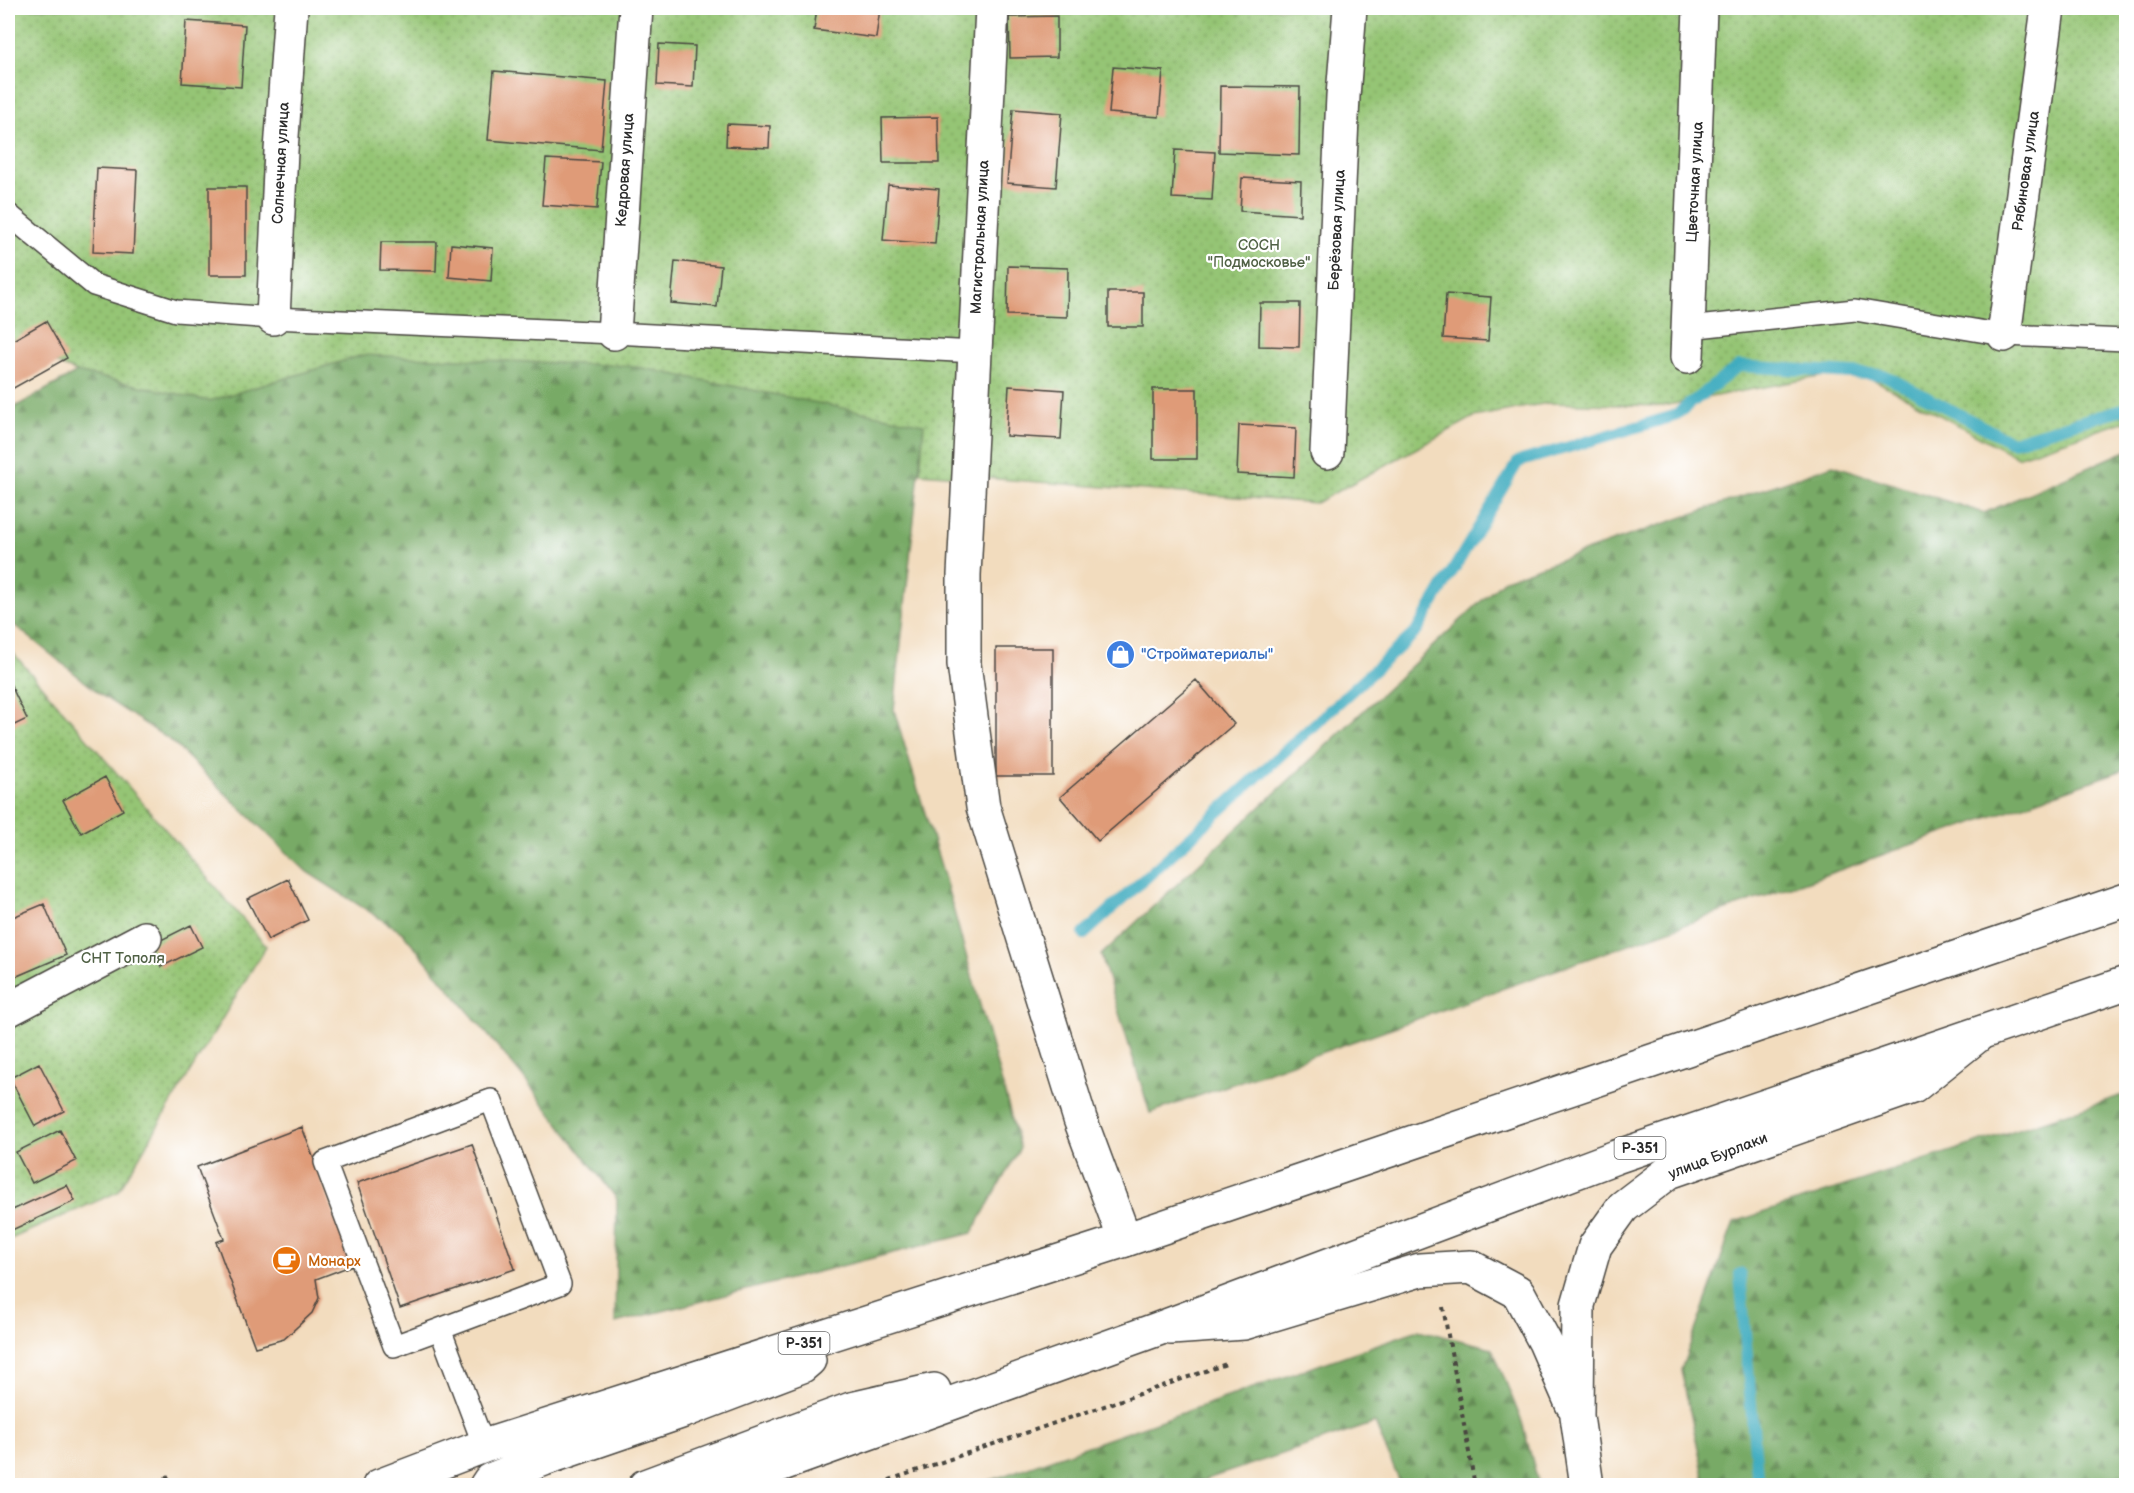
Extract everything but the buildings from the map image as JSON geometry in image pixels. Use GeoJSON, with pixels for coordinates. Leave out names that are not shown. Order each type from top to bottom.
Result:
{"type":"FeatureCollection","features":[{"type":"Feature","properties":{"kind":"main road","name":"Солнечная улица"},"geometry":{"type":"LineString","coordinates":[[273,318],[291,8]]}},
{"type":"Feature","properties":{"kind":"main road","name":"Кедровая улица"},"geometry":{"type":"LineString","coordinates":[[614,333],[636,8]]}},
{"type":"Feature","properties":{"kind":"main road","name":"Магистральная улица"},"geometry":{"type":"LineString","coordinates":[[992,8],[964,575],[964,664],[983,807],[1080,1119],[1125,1240]]}},
{"type":"Feature","properties":{"kind":"main road","name":"Берёзовая улица"},"geometry":{"type":"LineString","coordinates":[[1327,452],[1343,96],[1350,8]]}},
{"type":"Feature","properties":{"kind":"main road","name":"Цветочная улица"},"geometry":{"type":"LineString","coordinates":[[1688,343],[1700,8]]}},
{"type":"Feature","properties":{"kind":"main road","name":"Рябиновая улица"},"geometry":{"type":"LineString","coordinates":[[2004,335],[2048,8]]}},
{"type":"Feature","properties":{"kind":"main road","name":"Р-351"},"geometry":{"type":"LineString","coordinates":[[379,1485],[484,1446],[1125,1240],[2127,900]]}},
{"type":"Feature","properties":{"kind":"main road"},"geometry":{"type":"LineString","coordinates":[[8,1010],[145,938]]}},
{"type":"Feature","properties":{"kind":"main road","name":"Р-351"},"geometry":{"type":"LineString","coordinates":[[722,1485],[1158,1329],[1616,1156],[2127,983]]}},
{"type":"Feature","properties":{"kind":"main road","name":"улица Бурлаки"},"geometry":{"type":"LineString","coordinates":[[1587,1485],[1577,1416],[1578,1305],[1595,1246],[1623,1207],[1669,1172],[1913,1087],[1980,1033]]}},
{"type":"Feature","properties":{"kind":"main road","name":"улица Бурлаки"},"geometry":{"type":"LineString","coordinates":[[1158,1329],[1244,1323],[1420,1270],[1471,1267],[1518,1292],[1545,1342],[1577,1416]]}},
{"type":"Feature","properties":{"kind":"main road"},"geometry":{"type":"LineString","coordinates":[[486,1485],[490,1480],[544,1459],[684,1411],[802,1366],[845,1330]]}},
{"type":"Feature","properties":{"kind":"main road"},"geometry":{"type":"LineString","coordinates":[[645,1485],[851,1409],[1068,1361]]}},
{"type":"Feature","properties":{"kind":"lane"},"geometry":{"type":"LineString","coordinates":[[8,214],[94,285],[176,311],[273,318],[975,352]]}},
{"type":"Feature","properties":{"kind":"lane"},"geometry":{"type":"LineString","coordinates":[[1688,343],[1855,310],[2004,335],[2127,340]]}},
{"type":"Feature","properties":{"kind":"lane"},"geometry":{"type":"LineString","coordinates":[[491,1100],[560,1284],[440,1329],[394,1346],[325,1162],[491,1100]]}},
{"type":"Feature","properties":{"kind":"lane"},"geometry":{"type":"LineString","coordinates":[[440,1329],[484,1446]]}},
{"type":"Feature","properties":{"kind":"path"},"geometry":{"type":"LineString","coordinates":[[1442,1303],[1475,1485]]}},
{"type":"Feature","properties":{"kind":"path"},"geometry":{"type":"LineString","coordinates":[[872,1485],[1236,1361]]}},
{"type":"Feature","properties":{"kind":"path"},"geometry":{"type":"LineString","coordinates":[[149,1485],[171,1475]]}},
{"type":"Feature","properties":{"kind":"green space","name":"СОСН \"Подмосковье\""},"geometry":{"type":"Polygon","coordinates":[[[8,8],[2126,8],[2126,421],[2017,457],[1856,370],[1662,406],[1548,403],[1474,417],[1316,503],[920,473],[924,424],[632,366],[363,355],[209,401],[77,372],[8,344],[8,8]]]}},
{"type":"Feature","properties":{"kind":"green space"},"geometry":{"type":"Polygon","coordinates":[[[363,355],[632,366],[924,424],[894,710],[944,876],[1020,1148],[972,1233],[615,1323],[617,1199],[523,1077],[403,933],[307,872],[170,740],[104,697],[8,620],[8,411],[77,372],[209,401],[363,355]]]}},
{"type":"Feature","properties":{"kind":"green space"},"geometry":{"type":"Polygon","coordinates":[[[2126,451],[2126,769],[1150,1113],[1101,955],[1505,579],[1833,465],[1984,513],[2126,451]]]}},
{"type":"Feature","properties":{"kind":"green space","name":"СНТ Тополя"},"geometry":{"type":"Polygon","coordinates":[[[8,647],[266,946],[118,1192],[8,1240],[8,647]]]}},
{"type":"Feature","properties":{"kind":"green space"},"geometry":{"type":"Polygon","coordinates":[[[2126,1094],[2126,1485],[1706,1485],[1681,1370],[1734,1222],[2126,1094]]]}},
{"type":"Feature","properties":{"kind":"green space"},"geometry":{"type":"Polygon","coordinates":[[[1418,1330],[1492,1348],[1522,1422],[1539,1485],[1401,1485],[1375,1423],[1189,1485],[977,1485],[1418,1330]]]}},
{"type":"Feature","properties":{"kind":"waterway"},"geometry":{"type":"LineString","coordinates":[[1084,934],[1416,632],[1518,462],[1674,416],[1739,366],[1884,375],[2012,442],[2126,408]]}},
{"type":"Feature","properties":{"kind":"waterway"},"geometry":{"type":"LineString","coordinates":[[1740,1274],[1758,1486]]}},
{"type":"Feature","properties":{"kind":"place","name":"\"Стройматериалы\""},"geometry":{"type":"Point","coordinates":[1120,654]}},
{"type":"Feature","properties":{"kind":"place","name":"Монарх"},"geometry":{"type":"Point","coordinates":[287,1261]}}]}
